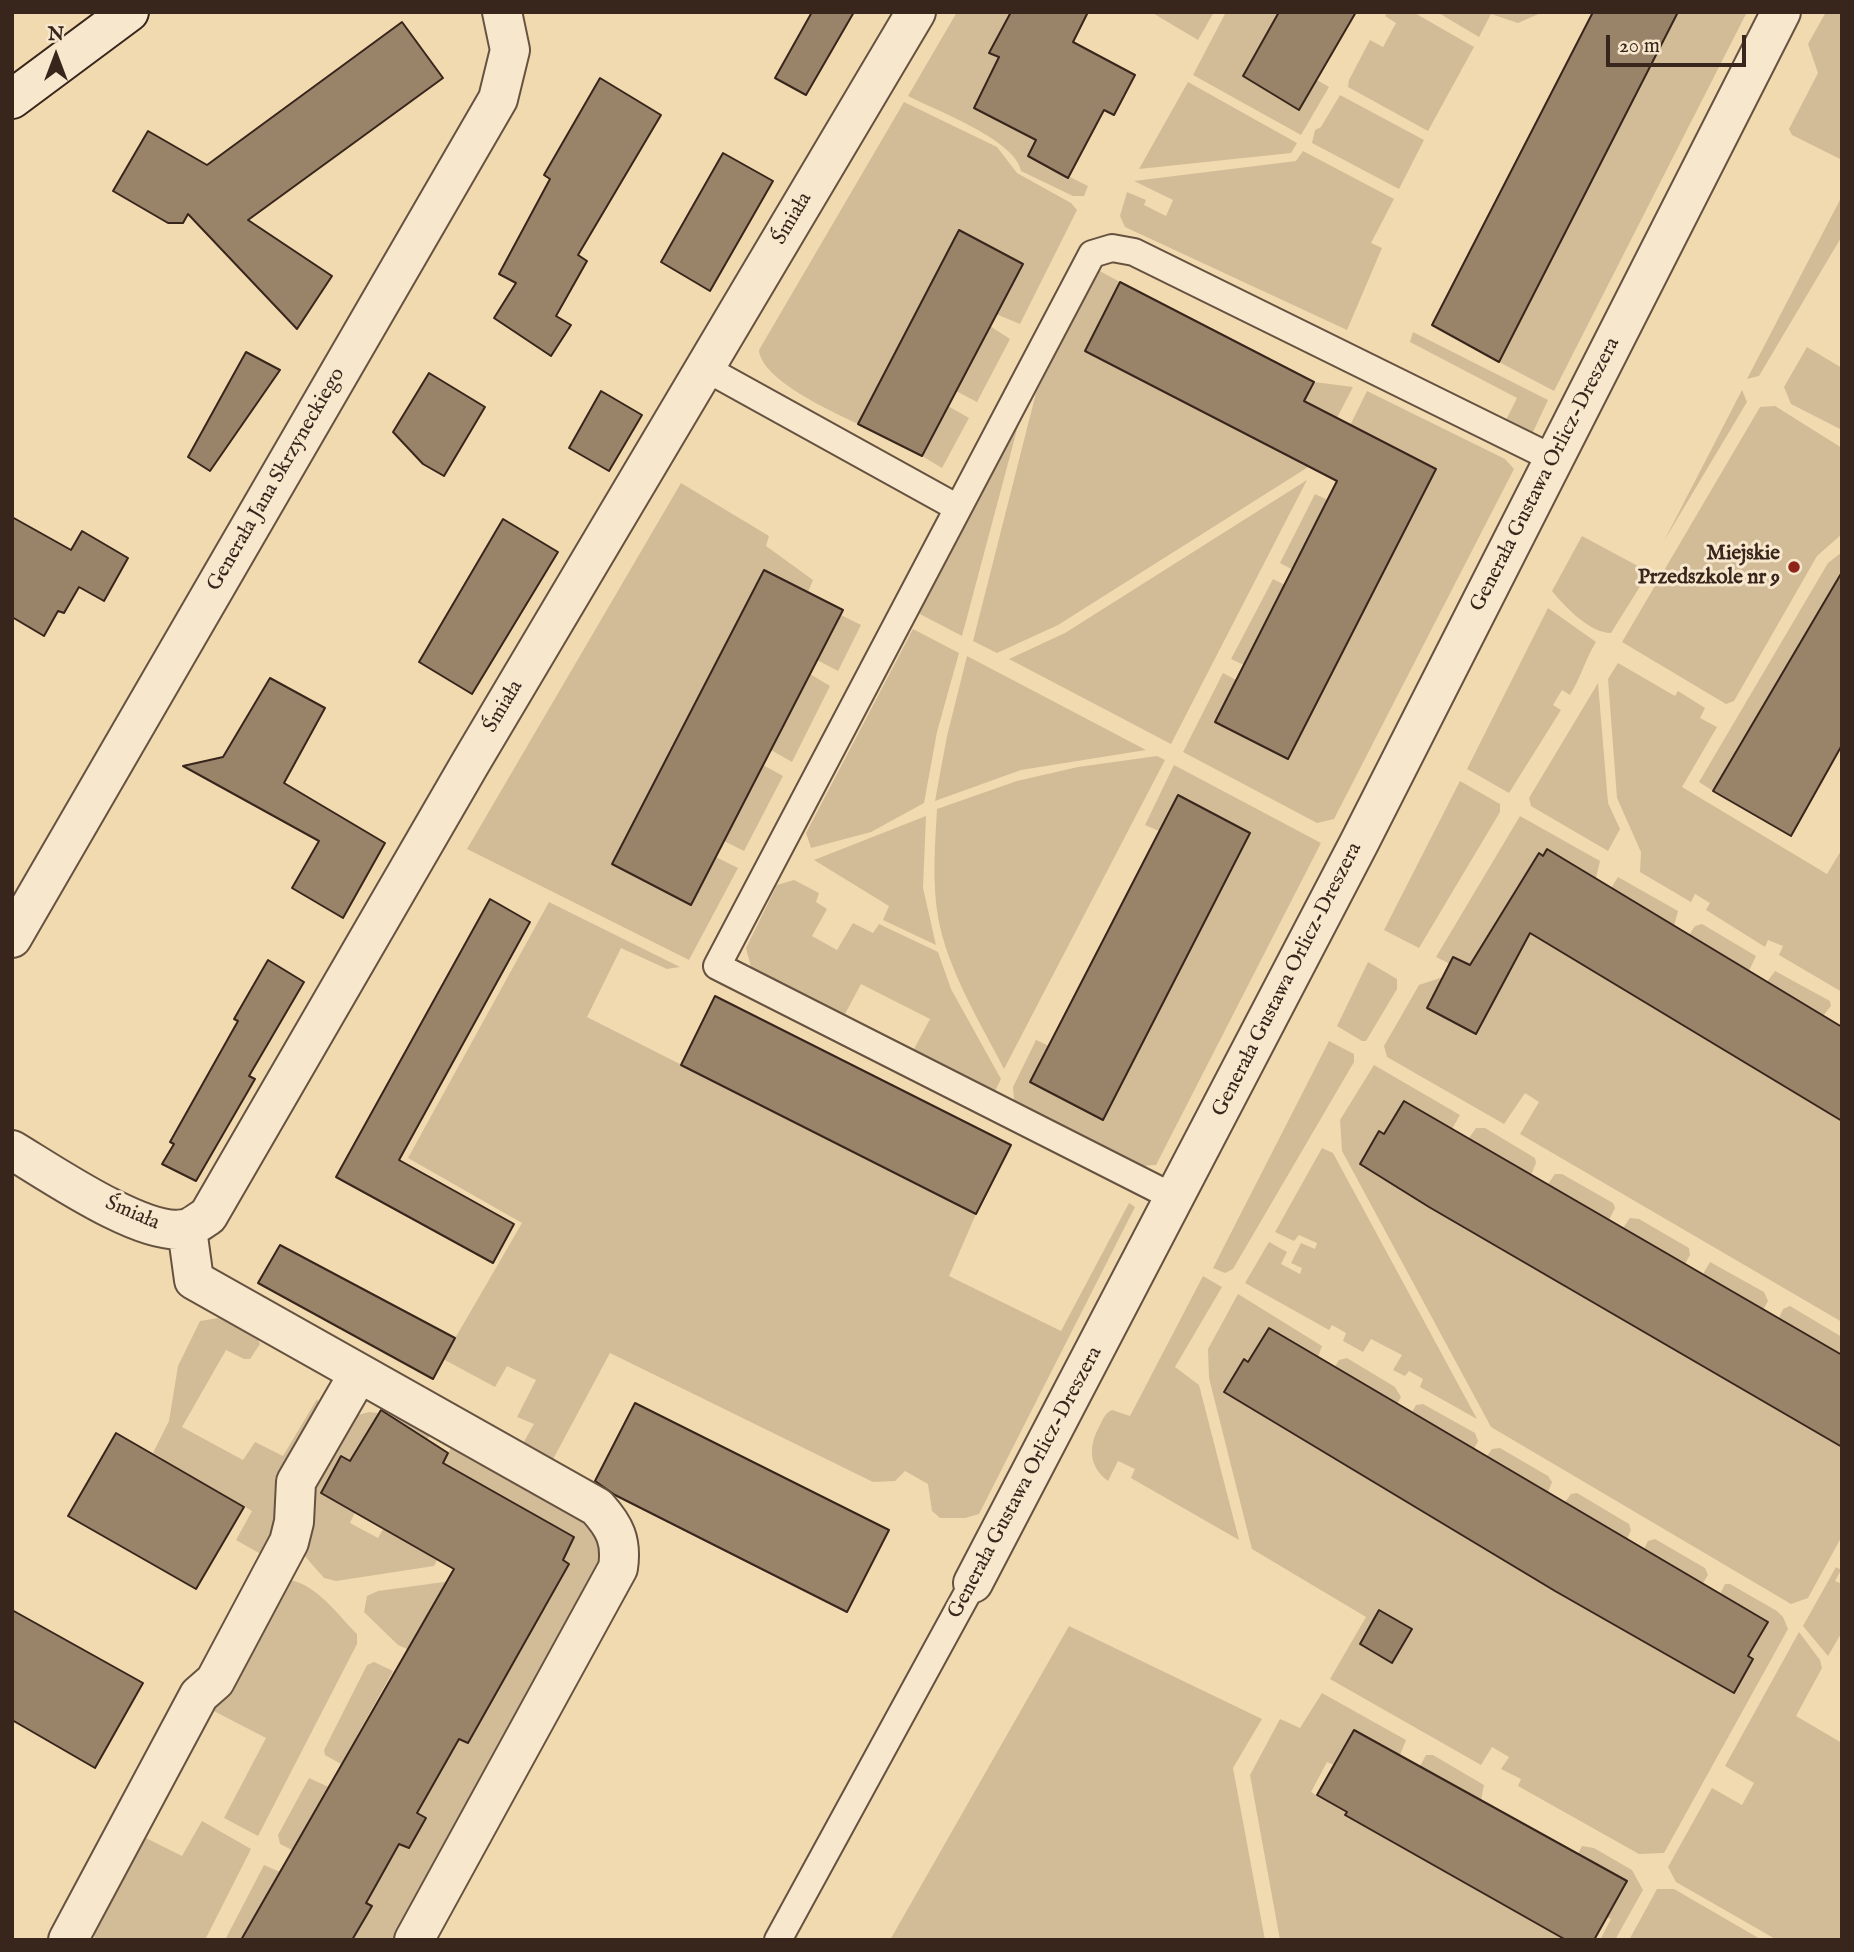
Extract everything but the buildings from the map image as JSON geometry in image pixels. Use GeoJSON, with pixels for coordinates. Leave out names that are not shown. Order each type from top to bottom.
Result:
{"type":"FeatureCollection","features":[{"type":"Feature","properties":{"kind":"street"},"geometry":{"type":"LineString","coordinates":[[12,99],[129,12]]}},
{"type":"Feature","properties":{"kind":"street","name":"Generała Jana Skrzyneckiego"},"geometry":{"type":"LineString","coordinates":[[12,938],[498,99],[510,50],[502,12]]}},
{"type":"Feature","properties":{"kind":"street","name":"Śmiała"},"geometry":{"type":"LineString","coordinates":[[12,1150],[102,1203],[154,1227],[187,1229],[208,1216],[916,12]]}},
{"type":"Feature","properties":{"kind":"street","name":"Generała Gustawa Orlicz-Dreszera"},"geometry":{"type":"LineString","coordinates":[[973,1583],[1175,1198],[1781,12]]}},
{"type":"Feature","properties":{"kind":"street"},"geometry":{"type":"LineString","coordinates":[[187,1229],[194,1279],[597,1507],[615,1526],[620,1555],[612,1581],[414,1940]]}},
{"type":"Feature","properties":{"kind":"street"},"geometry":{"type":"LineString","coordinates":[[68,1940],[199,1695],[215,1681],[289,1542],[294,1522],[296,1482],[359,1373]]}},
{"type":"Feature","properties":{"kind":"lane"},"geometry":{"type":"LineString","coordinates":[[1175,1198],[717,966],[1092,254],[1112,248],[1134,252],[1554,459]]}},
{"type":"Feature","properties":{"kind":"lane"},"geometry":{"type":"LineString","coordinates":[[705,368],[958,508]]}},
{"type":"Feature","properties":{"kind":"lane","name":"Generała Gustawa Orlicz-Dreszera"},"geometry":{"type":"LineString","coordinates":[[778,1940],[973,1583]]}},
{"type":"Feature","properties":{"kind":"shaded area"},"geometry":{"type":"Polygon","coordinates":[[[957,12],[1011,12],[999,57],[1036,140],[1028,156],[1088,186],[1084,196],[1073,196],[1021,171],[1016,159],[990,137],[908,96],[957,12]]]}},
{"type":"Feature","properties":{"kind":"shaded area"},"geometry":{"type":"Polygon","coordinates":[[[1151,12],[1214,12],[1198,40],[1151,12]]]}},
{"type":"Feature","properties":{"kind":"shaded area"},"geometry":{"type":"Polygon","coordinates":[[[1226,12],[1279,12],[1243,76],[1299,110],[1317,80],[1329,87],[1301,135],[1193,75],[1226,12]]]}},
{"type":"Feature","properties":{"kind":"shaded area"},"geometry":{"type":"Polygon","coordinates":[[[1387,12],[1413,12],[1474,47],[1428,131],[1348,87],[1370,40],[1383,47],[1396,23],[1385,16],[1387,12]]]}},
{"type":"Feature","properties":{"kind":"shaded area"},"geometry":{"type":"Polygon","coordinates":[[[1437,12],[1543,12],[1518,23],[1491,14],[1479,37],[1437,12]]]}},
{"type":"Feature","properties":{"kind":"shaded area"},"geometry":{"type":"Polygon","coordinates":[[[1676,12],[1747,12],[1554,391],[1499,362],[1676,12]]]}},
{"type":"Feature","properties":{"kind":"shaded area"},"geometry":{"type":"Polygon","coordinates":[[[1826,12],[1842,12],[1842,160],[1792,135],[1789,129],[1818,73],[1808,44],[1826,12]]]}},
{"type":"Feature","properties":{"kind":"shaded area"},"geometry":{"type":"Polygon","coordinates":[[[1188,82],[1297,143],[1291,153],[1139,169],[1188,82]]]}},
{"type":"Feature","properties":{"kind":"shaded area"},"geometry":{"type":"Polygon","coordinates":[[[1340,95],[1424,140],[1399,189],[1312,143],[1315,130],[1321,127],[1340,95]]]}},
{"type":"Feature","properties":{"kind":"shaded area"},"geometry":{"type":"Polygon","coordinates":[[[904,102],[997,147],[1017,173],[1071,203],[1077,210],[1020,324],[996,314],[858,424],[816,403],[785,383],[772,373],[759,350],[904,102]]]}},
{"type":"Feature","properties":{"kind":"shaded area"},"geometry":{"type":"Polygon","coordinates":[[[1303,151],[1394,199],[1371,243],[1382,248],[1347,330],[1125,227],[1120,216],[1127,192],[1146,200],[1144,205],[1166,216],[1173,200],[1134,181],[1296,161],[1303,151]]]}},
{"type":"Feature","properties":{"kind":"shaded area"},"geometry":{"type":"Polygon","coordinates":[[[1842,196],[1842,236],[1759,376],[1747,379],[1842,196]]]}},
{"type":"Feature","properties":{"kind":"shaded area"},"geometry":{"type":"Polygon","coordinates":[[[1098,270],[1120,282],[1085,351],[1278,451],[1314,382],[1353,387],[1313,464],[1058,625],[997,653],[973,641],[1036,393],[1098,270]]]}},
{"type":"Feature","properties":{"kind":"shaded area"},"geometry":{"type":"Polygon","coordinates":[[[990,326],[1010,339],[977,402],[956,391],[990,326]]]}},
{"type":"Feature","properties":{"kind":"shaded area"},"geometry":{"type":"Polygon","coordinates":[[[1413,332],[1548,400],[1533,432],[1524,433],[1504,424],[1517,398],[1410,342],[1413,332]]]}},
{"type":"Feature","properties":{"kind":"shaded area"},"geometry":{"type":"Polygon","coordinates":[[[1807,347],[1842,368],[1842,430],[1791,404],[1784,387],[1807,347]]]}},
{"type":"Feature","properties":{"kind":"shaded area"},"geometry":{"type":"Polygon","coordinates":[[[1742,390],[1747,402],[1664,541],[1742,390]]]}},
{"type":"Feature","properties":{"kind":"shaded area"},"geometry":{"type":"Polygon","coordinates":[[[1367,391],[1505,459],[1514,469],[1334,819],[1317,823],[1183,752],[1223,673],[1236,680],[1289,758],[1436,469],[1364,432],[1345,467],[1332,462],[1367,391]]]}},
{"type":"Feature","properties":{"kind":"shaded area"},"geometry":{"type":"Polygon","coordinates":[[[948,406],[969,418],[942,468],[922,456],[948,406]]]}},
{"type":"Feature","properties":{"kind":"shaded area"},"geometry":{"type":"Polygon","coordinates":[[[1775,406],[1842,448],[1842,534],[1817,556],[1734,701],[1726,704],[1622,642],[1760,407],[1775,406]]]}},
{"type":"Feature","properties":{"kind":"shaded area"},"geometry":{"type":"Polygon","coordinates":[[[1019,422],[962,636],[918,613],[1019,422]]]}},
{"type":"Feature","properties":{"kind":"shaded area"},"geometry":{"type":"Polygon","coordinates":[[[1307,480],[1171,744],[1009,659],[1065,633],[1307,480]]]}},
{"type":"Feature","properties":{"kind":"shaded area"},"geometry":{"type":"Polygon","coordinates":[[[681,483],[769,536],[766,546],[813,580],[808,592],[763,570],[612,863],[691,905],[716,857],[738,868],[689,960],[467,849],[681,483]]]}},
{"type":"Feature","properties":{"kind":"shaded area"},"geometry":{"type":"Polygon","coordinates":[[[1315,494],[1328,500],[1293,570],[1280,563],[1315,494]]]}},
{"type":"Feature","properties":{"kind":"shaded area"},"geometry":{"type":"Polygon","coordinates":[[[1582,536],[1649,572],[1611,633],[1587,624],[1552,591],[1582,536]]]}},
{"type":"Feature","properties":{"kind":"shaded area"},"geometry":{"type":"Polygon","coordinates":[[[1842,552],[1842,572],[1713,791],[1699,782],[1828,563],[1842,552]]]}},
{"type":"Feature","properties":{"kind":"shaded area"},"geometry":{"type":"Polygon","coordinates":[[[1273,579],[1285,585],[1244,665],[1231,659],[1273,579]]]}},
{"type":"Feature","properties":{"kind":"shaded area"},"geometry":{"type":"Polygon","coordinates":[[[1548,608],[1596,642],[1570,695],[1562,690],[1553,705],[1561,710],[1509,793],[1467,769],[1548,608]]]}},
{"type":"Feature","properties":{"kind":"shaded area"},"geometry":{"type":"Polygon","coordinates":[[[841,615],[861,625],[838,671],[817,660],[841,615]]]}},
{"type":"Feature","properties":{"kind":"shaded area"},"geometry":{"type":"Polygon","coordinates":[[[913,629],[959,653],[937,732],[924,803],[871,832],[811,848],[806,833],[913,629]]]}},
{"type":"Feature","properties":{"kind":"shaded area"},"geometry":{"type":"Polygon","coordinates":[[[967,656],[1146,750],[1021,770],[935,801],[947,736],[967,656]]]}},
{"type":"Feature","properties":{"kind":"shaded area"},"geometry":{"type":"Polygon","coordinates":[[[1618,663],[1675,696],[1678,691],[1705,708],[1700,718],[1717,727],[1682,787],[1827,874],[1842,849],[1842,992],[1779,955],[1783,946],[1768,940],[1765,947],[1706,910],[1710,903],[1695,894],[1691,902],[1640,872],[1641,852],[1617,798],[1608,679],[1618,663]]]}},
{"type":"Feature","properties":{"kind":"shaded area"},"geometry":{"type":"Polygon","coordinates":[[[810,674],[830,686],[792,762],[771,750],[810,674]]]}},
{"type":"Feature","properties":{"kind":"shaded area"},"geometry":{"type":"Polygon","coordinates":[[[1598,683],[1608,803],[1620,829],[1608,851],[1531,806],[1529,798],[1598,683]]]}},
{"type":"Feature","properties":{"kind":"shaded area"},"geometry":{"type":"Polygon","coordinates":[[[1157,756],[1165,760],[1004,1069],[965,995],[942,937],[935,890],[937,809],[1017,781],[1078,767],[1157,756]]]}},
{"type":"Feature","properties":{"kind":"shaded area"},"geometry":{"type":"Polygon","coordinates":[[[763,765],[783,776],[744,851],[724,841],[763,765]]]}},
{"type":"Feature","properties":{"kind":"shaded area"},"geometry":{"type":"Polygon","coordinates":[[[1174,765],[1321,843],[1156,1165],[1141,1166],[1014,1100],[1013,1087],[1036,1040],[1049,1046],[1030,1083],[1103,1120],[1250,833],[1178,796],[1159,831],[1145,825],[1174,765]]]}},
{"type":"Feature","properties":{"kind":"shaded area"},"geometry":{"type":"Polygon","coordinates":[[[1460,781],[1500,804],[1500,812],[1419,948],[1384,930],[1460,781]]]}},
{"type":"Feature","properties":{"kind":"shaded area"},"geometry":{"type":"Polygon","coordinates":[[[926,816],[923,888],[936,945],[883,920],[889,906],[814,860],[926,816]]]}},
{"type":"Feature","properties":{"kind":"shaded area"},"geometry":{"type":"Polygon","coordinates":[[[1520,816],[1600,861],[1596,878],[1547,851],[1526,885],[1521,883],[1502,913],[1535,936],[1842,1121],[1842,1322],[1520,1134],[1539,1102],[1525,1093],[1504,1124],[1387,1057],[1384,1046],[1419,985],[1443,977],[1427,1008],[1477,1034],[1503,982],[1454,957],[1450,964],[1436,957],[1520,816]]]}},
{"type":"Feature","properties":{"kind":"shaded area"},"geometry":{"type":"Polygon","coordinates":[[[1618,877],[1678,911],[1674,926],[1611,888],[1618,877]]]}},
{"type":"Feature","properties":{"kind":"shaded area"},"geometry":{"type":"Polygon","coordinates":[[[794,880],[819,893],[816,902],[827,909],[812,936],[837,950],[853,923],[873,933],[879,924],[938,952],[951,989],[1001,1079],[994,1093],[913,1051],[930,1019],[861,984],[845,1014],[759,975],[751,967],[746,948],[777,885],[794,880]]]}},
{"type":"Feature","properties":{"kind":"shaded area"},"geometry":{"type":"Polygon","coordinates":[[[549,902],[680,967],[667,969],[621,948],[587,1017],[976,1214],[949,1276],[1061,1331],[1129,1203],[1135,1207],[979,1514],[965,1518],[940,1518],[932,1511],[928,1484],[905,1471],[895,1481],[873,1482],[610,1353],[551,1463],[521,1447],[534,1424],[517,1417],[536,1380],[507,1366],[495,1387],[443,1359],[522,1223],[408,1158],[549,902]]]}},
{"type":"Feature","properties":{"kind":"shaded area"},"geometry":{"type":"Polygon","coordinates":[[[1702,924],[1756,956],[1749,971],[1689,935],[1695,926],[1702,924]]]}},
{"type":"Feature","properties":{"kind":"shaded area"},"geometry":{"type":"Polygon","coordinates":[[[1368,962],[1397,979],[1397,989],[1366,1041],[1362,1041],[1337,1026],[1368,962]]]}},
{"type":"Feature","properties":{"kind":"shaded area"},"geometry":{"type":"Polygon","coordinates":[[[1775,971],[1830,1001],[1831,1006],[1823,1016],[1767,982],[1775,971]]]}},
{"type":"Feature","properties":{"kind":"shaded area"},"geometry":{"type":"Polygon","coordinates":[[[1329,1041],[1354,1054],[1354,1062],[1233,1269],[1225,1273],[1213,1268],[1329,1041]]]}},
{"type":"Feature","properties":{"kind":"shaded area"},"geometry":{"type":"Polygon","coordinates":[[[1374,1065],[1460,1115],[1452,1129],[1384,1134],[1378,1132],[1361,1164],[1428,1207],[1567,1283],[1565,1287],[1661,1342],[1663,1340],[1836,1444],[1842,1444],[1842,1536],[1808,1598],[1791,1604],[1491,1427],[1342,1151],[1340,1120],[1374,1065]]]}},
{"type":"Feature","properties":{"kind":"shaded area"},"geometry":{"type":"Polygon","coordinates":[[[1476,1128],[1485,1128],[1535,1158],[1536,1163],[1531,1175],[1469,1138],[1476,1128]]]}},
{"type":"Feature","properties":{"kind":"shaded area"},"geometry":{"type":"Polygon","coordinates":[[[1322,1148],[1333,1153],[1477,1419],[1420,1387],[1423,1379],[1409,1371],[1405,1376],[1393,1370],[1402,1355],[1371,1339],[1363,1352],[1343,1341],[1346,1333],[1332,1325],[1329,1330],[1245,1283],[1269,1242],[1287,1252],[1281,1264],[1300,1274],[1302,1268],[1291,1263],[1301,1243],[1315,1249],[1317,1243],[1299,1235],[1294,1241],[1275,1232],[1322,1148]]]}},
{"type":"Feature","properties":{"kind":"shaded area"},"geometry":{"type":"Polygon","coordinates":[[[1555,1174],[1562,1174],[1613,1203],[1615,1208],[1609,1220],[1548,1184],[1555,1174]]]}},
{"type":"Feature","properties":{"kind":"shaded area"},"geometry":{"type":"Polygon","coordinates":[[[1630,1218],[1639,1219],[1689,1248],[1690,1255],[1685,1264],[1623,1228],[1630,1218]]]}},
{"type":"Feature","properties":{"kind":"shaded area"},"geometry":{"type":"Polygon","coordinates":[[[1710,1262],[1764,1292],[1768,1301],[1763,1310],[1703,1274],[1710,1262]]]}},
{"type":"Feature","properties":{"kind":"shaded area"},"geometry":{"type":"Polygon","coordinates":[[[1203,1276],[1222,1287],[1175,1367],[1199,1385],[1239,1540],[1131,1478],[1135,1469],[1118,1461],[1108,1481],[1097,1469],[1092,1456],[1095,1434],[1106,1415],[1112,1410],[1130,1416],[1203,1276]]]}},
{"type":"Feature","properties":{"kind":"shaded area"},"geometry":{"type":"Polygon","coordinates":[[[1238,1294],[1322,1346],[1318,1357],[1243,1360],[1224,1392],[1431,1517],[1734,1693],[1753,1659],[1748,1656],[1768,1622],[1720,1594],[1725,1584],[1730,1584],[1783,1617],[1788,1629],[1664,1853],[1639,1854],[1518,1786],[1521,1779],[1501,1769],[1509,1757],[1492,1747],[1481,1765],[1330,1679],[1366,1617],[1252,1549],[1209,1378],[1208,1349],[1238,1294]],[[1379,1610],[1360,1644],[1392,1663],[1412,1629],[1379,1610]]]}},
{"type":"Feature","properties":{"kind":"shaded area"},"geometry":{"type":"Polygon","coordinates":[[[1790,1306],[1842,1337],[1841,1355],[1779,1318],[1783,1309],[1790,1306]]]}},
{"type":"Feature","properties":{"kind":"shaded area"},"geometry":{"type":"Polygon","coordinates":[[[218,1318],[256,1336],[260,1344],[250,1359],[244,1359],[226,1350],[182,1427],[243,1460],[255,1442],[283,1456],[317,1399],[319,1404],[267,1551],[259,1553],[236,1540],[252,1511],[189,1475],[160,1465],[163,1459],[153,1453],[169,1421],[178,1366],[200,1321],[218,1318]]]}},
{"type":"Feature","properties":{"kind":"shaded area"},"geometry":{"type":"Polygon","coordinates":[[[1347,1358],[1395,1387],[1401,1397],[1397,1404],[1335,1367],[1339,1360],[1347,1358]]]}},
{"type":"Feature","properties":{"kind":"shaded area"},"geometry":{"type":"Polygon","coordinates":[[[1423,1404],[1475,1433],[1478,1441],[1474,1449],[1412,1412],[1416,1405],[1423,1404]]]}},
{"type":"Feature","properties":{"kind":"shaded area"},"geometry":{"type":"Polygon","coordinates":[[[369,1412],[385,1414],[427,1428],[430,1435],[422,1448],[350,1461],[341,1457],[321,1493],[355,1512],[350,1523],[378,1538],[383,1529],[437,1560],[434,1566],[336,1581],[324,1578],[303,1554],[308,1498],[354,1416],[369,1412]]]}},
{"type":"Feature","properties":{"kind":"shaded area"},"geometry":{"type":"Polygon","coordinates":[[[456,1445],[586,1515],[607,1558],[396,1940],[352,1940],[372,1907],[366,1903],[399,1844],[409,1848],[425,1818],[417,1813],[459,1739],[468,1743],[484,1715],[504,1660],[512,1666],[528,1639],[519,1633],[536,1605],[545,1609],[569,1565],[563,1560],[574,1537],[443,1463],[451,1448],[456,1445]]]}},
{"type":"Feature","properties":{"kind":"shaded area"},"geometry":{"type":"Polygon","coordinates":[[[1500,1448],[1548,1476],[1552,1482],[1548,1492],[1487,1456],[1492,1449],[1500,1448]]]}},
{"type":"Feature","properties":{"kind":"shaded area"},"geometry":{"type":"Polygon","coordinates":[[[1577,1493],[1629,1524],[1631,1530],[1627,1539],[1565,1502],[1571,1494],[1577,1493]]]}},
{"type":"Feature","properties":{"kind":"shaded area"},"geometry":{"type":"Polygon","coordinates":[[[1655,1539],[1705,1568],[1708,1575],[1703,1583],[1644,1549],[1648,1541],[1655,1539]]]}},
{"type":"Feature","properties":{"kind":"shaded area"},"geometry":{"type":"Polygon","coordinates":[[[1836,1567],[1841,1570],[1835,1581],[1842,1584],[1842,1632],[1828,1656],[1803,1626],[1836,1567]]]}},
{"type":"Feature","properties":{"kind":"shaded area"},"geometry":{"type":"Polygon","coordinates":[[[290,1580],[318,1594],[357,1634],[357,1644],[258,1836],[224,1818],[266,1738],[208,1708],[290,1580]]]}},
{"type":"Feature","properties":{"kind":"shaded area"},"geometry":{"type":"Polygon","coordinates":[[[451,1581],[409,1650],[398,1645],[364,1612],[367,1596],[378,1591],[451,1581]]]}},
{"type":"Feature","properties":{"kind":"shaded area"},"geometry":{"type":"Polygon","coordinates":[[[1069,1626],[1262,1719],[1233,1768],[1265,1940],[890,1940],[1069,1626]]]}},
{"type":"Feature","properties":{"kind":"shaded area"},"geometry":{"type":"Polygon","coordinates":[[[1799,1632],[1820,1660],[1822,1668],[1796,1716],[1842,1743],[1842,1940],[1777,1940],[1676,1882],[1668,1867],[1712,1788],[1742,1805],[1754,1783],[1725,1766],[1799,1632]]]}},
{"type":"Feature","properties":{"kind":"shaded area"},"geometry":{"type":"Polygon","coordinates":[[[374,1662],[393,1671],[341,1764],[325,1755],[324,1750],[367,1665],[374,1662]]]}},
{"type":"Feature","properties":{"kind":"shaded area"},"geometry":{"type":"Polygon","coordinates":[[[1322,1693],[1406,1740],[1400,1755],[1354,1730],[1334,1765],[1327,1762],[1311,1792],[1520,1914],[1572,1940],[1280,1940],[1250,1775],[1280,1719],[1300,1728],[1322,1693]]]}},
{"type":"Feature","properties":{"kind":"shaded area"},"geometry":{"type":"Polygon","coordinates":[[[1426,1755],[1433,1755],[1484,1785],[1481,1800],[1420,1766],[1426,1755]]]}},
{"type":"Feature","properties":{"kind":"shaded area"},"geometry":{"type":"Polygon","coordinates":[[[309,1778],[331,1788],[294,1851],[280,1844],[278,1835],[309,1778]]]}},
{"type":"Feature","properties":{"kind":"shaded area"},"geometry":{"type":"Polygon","coordinates":[[[202,1821],[251,1849],[205,1940],[95,1940],[94,1933],[140,1835],[182,1856],[202,1821]]]}},
{"type":"Feature","properties":{"kind":"shaded area"},"geometry":{"type":"Polygon","coordinates":[[[1582,1846],[1594,1848],[1632,1870],[1643,1890],[1615,1940],[1600,1940],[1611,1919],[1607,1917],[1627,1881],[1578,1854],[1582,1846]]]}},
{"type":"Feature","properties":{"kind":"shaded area"},"geometry":{"type":"Polygon","coordinates":[[[264,1865],[280,1872],[243,1937],[247,1940],[225,1940],[264,1865]]]}},
{"type":"Feature","properties":{"kind":"shaded area"},"geometry":{"type":"Polygon","coordinates":[[[1657,1889],[1674,1889],[1762,1940],[1629,1940],[1657,1889]]]}},
{"type":"Feature","properties":{"kind":"place","name":"Miejskie Przedszkole nr 9"},"geometry":{"type":"Point","coordinates":[1794,567]}}]}
